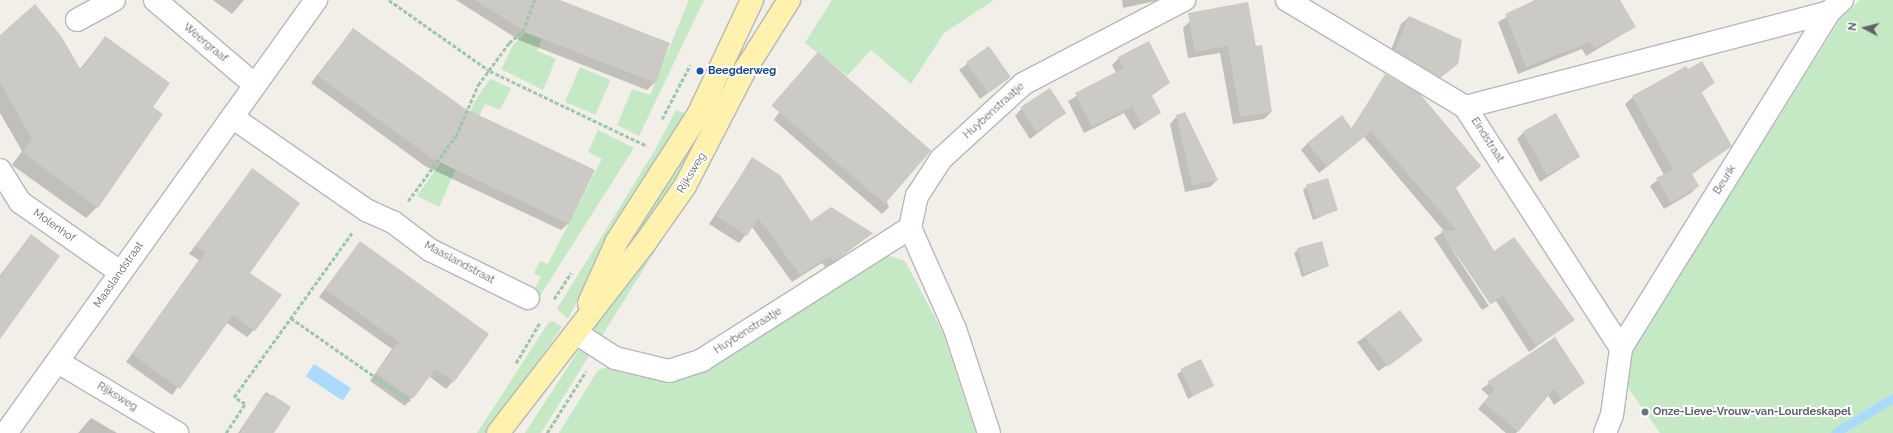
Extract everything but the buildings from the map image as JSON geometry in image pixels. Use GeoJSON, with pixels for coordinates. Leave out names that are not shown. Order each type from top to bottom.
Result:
{"type":"FeatureCollection","features":[{"type":"Feature","properties":{"kind":"main road","name":"Rijksweg"},"geometry":{"type":"LineString","coordinates":[[576,333],[617,240],[698,114],[752,0]]}},
{"type":"Feature","properties":{"kind":"main road","name":"Rijksweg"},"geometry":{"type":"LineString","coordinates":[[498,433],[576,333],[685,186],[745,70],[789,0]]}},
{"type":"Feature","properties":{"kind":"main road","name":"Rijksweg"},"geometry":{"type":"LineString","coordinates":[[510,433],[523,402]]}},
{"type":"Feature","properties":{"kind":"street"},"geometry":{"type":"LineString","coordinates":[[77,20],[114,0]]}},
{"type":"Feature","properties":{"kind":"street","name":"Weergraaf"},"geometry":{"type":"LineString","coordinates":[[155,0],[255,85]]}},
{"type":"Feature","properties":{"kind":"street","name":"Maaslandstraat"},"geometry":{"type":"LineString","coordinates":[[6,433],[316,0]]}},
{"type":"Feature","properties":{"kind":"street","name":"Huybenstraatje"},"geometry":{"type":"LineString","coordinates":[[576,333],[615,358],[635,365],[669,371],[702,360],[910,228],[917,196],[941,158],[1023,84],[1184,0]]}},
{"type":"Feature","properties":{"kind":"street","name":"Eindstraat"},"geometry":{"type":"LineString","coordinates":[[1287,0],[1465,107],[1620,348]]}},
{"type":"Feature","properties":{"kind":"street","name":"Beurik"},"geometry":{"type":"LineString","coordinates":[[1465,107],[1835,6]]}},
{"type":"Feature","properties":{"kind":"street","name":"Beurik"},"geometry":{"type":"LineString","coordinates":[[1620,348],[1835,6]]}},
{"type":"Feature","properties":{"kind":"street","name":"Maaslandstraat"},"geometry":{"type":"LineString","coordinates":[[232,117],[368,211],[393,222],[430,250],[528,298]]}},
{"type":"Feature","properties":{"kind":"street","name":"Molenhof"},"geometry":{"type":"LineString","coordinates":[[0,170],[20,202],[120,272]]}},
{"type":"Feature","properties":{"kind":"street"},"geometry":{"type":"LineString","coordinates":[[910,228],[955,329],[988,433]]}},
{"type":"Feature","properties":{"kind":"street"},"geometry":{"type":"LineString","coordinates":[[1605,433],[1612,415],[1620,348]]}},
{"type":"Feature","properties":{"kind":"street","name":"Rijksweg"},"geometry":{"type":"LineString","coordinates":[[58,362],[177,433]]}},
{"type":"Feature","properties":{"kind":"path"},"geometry":{"type":"LineString","coordinates":[[390,0],[490,71],[647,146]]}},
{"type":"Feature","properties":{"kind":"path"},"geometry":{"type":"LineString","coordinates":[[393,222],[456,136],[478,85],[490,71],[509,43],[523,31],[534,0]]}},
{"type":"Feature","properties":{"kind":"path"},"geometry":{"type":"LineString","coordinates":[[226,433],[245,404],[234,397],[368,211]]}},
{"type":"Feature","properties":{"kind":"path"},"geometry":{"type":"LineString","coordinates":[[291,318],[410,401]]}},
{"type":"Feature","properties":{"kind":"path"},"geometry":{"type":"LineString","coordinates":[[547,433],[600,347]]}},
{"type":"Feature","properties":{"kind":"green space"},"geometry":{"type":"Polygon","coordinates":[[[558,0],[537,51],[556,59],[543,90],[501,69],[513,45],[558,0]]]}},
{"type":"Feature","properties":{"kind":"green space"},"geometry":{"type":"Polygon","coordinates":[[[689,0],[704,0],[639,136],[617,125],[632,89],[650,95],[689,0]]]}},
{"type":"Feature","properties":{"kind":"green space"},"geometry":{"type":"Polygon","coordinates":[[[832,0],[994,0],[944,33],[911,84],[871,50],[847,76],[805,43],[832,0]]]}},
{"type":"Feature","properties":{"kind":"green space"},"geometry":{"type":"Polygon","coordinates":[[[1860,0],[1893,0],[1893,433],[1660,433],[1624,382],[1634,347],[1841,18],[1860,0]]]}},
{"type":"Feature","properties":{"kind":"green space"},"geometry":{"type":"Polygon","coordinates":[[[580,67],[610,80],[596,115],[565,102],[580,67]]]}},
{"type":"Feature","properties":{"kind":"green space"},"geometry":{"type":"Polygon","coordinates":[[[490,79],[511,88],[500,110],[485,104],[439,207],[417,196],[459,137],[476,99],[490,79]]]}},
{"type":"Feature","properties":{"kind":"green space"},"geometry":{"type":"Polygon","coordinates":[[[676,110],[688,115],[624,212],[568,319],[557,309],[655,150],[676,110]]]}},
{"type":"Feature","properties":{"kind":"green space"},"geometry":{"type":"Polygon","coordinates":[[[705,118],[711,121],[645,230],[636,224],[705,118]]]}},
{"type":"Feature","properties":{"kind":"green space"},"geometry":{"type":"Polygon","coordinates":[[[598,130],[634,148],[538,299],[531,295],[541,277],[534,273],[540,261],[548,264],[602,159],[588,152],[598,130]]]}},
{"type":"Feature","properties":{"kind":"green space"},"geometry":{"type":"Polygon","coordinates":[[[663,234],[665,235],[600,339],[589,334],[619,287],[663,234]]]}},
{"type":"Feature","properties":{"kind":"green space"},"geometry":{"type":"Polygon","coordinates":[[[890,256],[905,261],[943,333],[976,433],[559,433],[598,370],[612,366],[669,376],[873,262],[890,256]]]}},
{"type":"Feature","properties":{"kind":"green space"},"geometry":{"type":"Polygon","coordinates":[[[553,321],[562,327],[488,433],[477,433],[549,322],[553,321]]]}},
{"type":"Feature","properties":{"kind":"green space"},"geometry":{"type":"Polygon","coordinates":[[[584,342],[592,351],[541,433],[525,433],[584,342]]]}},
{"type":"Feature","properties":{"kind":"water"},"geometry":{"type":"Polygon","coordinates":[[[314,364],[351,388],[343,401],[306,377],[314,364]]]}},
{"type":"Feature","properties":{"kind":"waterway"},"geometry":{"type":"LineString","coordinates":[[1835,433],[1893,398]]}},
{"type":"Feature","properties":{"kind":"place","name":"Beegderweg"},"geometry":{"type":"Point","coordinates":[700,71]}},
{"type":"Feature","properties":{"kind":"place","name":"Onze-Lieve-Vrouw-van-Lourdeskapel"},"geometry":{"type":"Point","coordinates":[1645,412]}}]}
